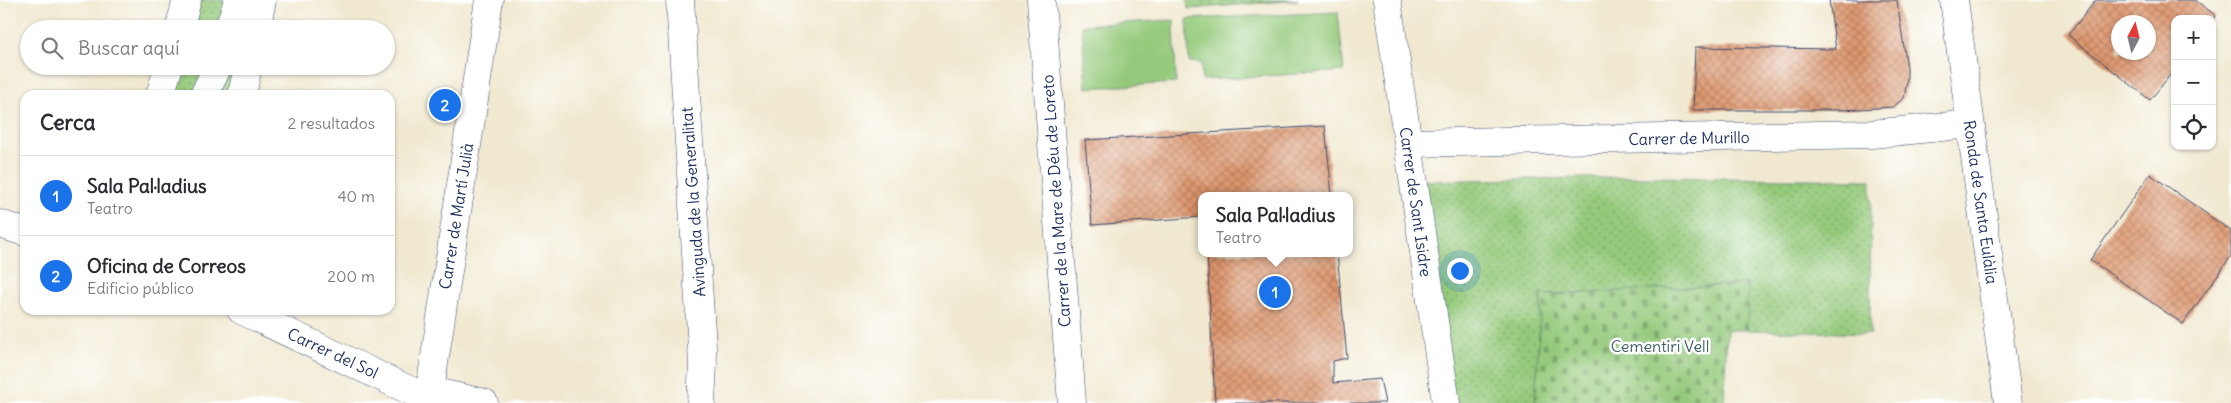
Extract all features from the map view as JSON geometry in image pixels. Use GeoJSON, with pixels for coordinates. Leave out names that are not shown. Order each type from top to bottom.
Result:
{"type":"FeatureCollection","features":[{"type":"Feature","properties":{"kind":"street"},"geometry":{"type":"LineString","coordinates":[[181,20],[187,0]]}},
{"type":"Feature","properties":{"kind":"street"},"geometry":{"type":"LineString","coordinates":[[232,20],[238,0]]}},
{"type":"Feature","properties":{"kind":"street"},"geometry":{"type":"LineString","coordinates":[[258,20],[262,0]]}},
{"type":"Feature","properties":{"kind":"street","name":"Carrer de Martí Julià"},"geometry":{"type":"LineString","coordinates":[[429,397],[489,0]]}},
{"type":"Feature","properties":{"kind":"street","name":"Avinguda de la Generalitat"},"geometry":{"type":"LineString","coordinates":[[680,0],[703,363],[701,403]]}},
{"type":"Feature","properties":{"kind":"street","name":"Carrer de la Mare de Déu de Loreto"},"geometry":{"type":"LineString","coordinates":[[1041,0],[1072,403]]}},
{"type":"Feature","properties":{"kind":"street","name":"Carrer de Sant Isidre"},"geometry":{"type":"LineString","coordinates":[[1387,0],[1446,403]]}},
{"type":"Feature","properties":{"kind":"street","name":"Ronda de Santa Eulàlia"},"geometry":{"type":"LineString","coordinates":[[1954,0],[2008,403]]}},
{"type":"Feature","properties":{"kind":"street"},"geometry":{"type":"LineString","coordinates":[[162,90],[166,75]]}},
{"type":"Feature","properties":{"kind":"street"},"geometry":{"type":"LineString","coordinates":[[206,90],[214,75]]}},
{"type":"Feature","properties":{"kind":"street"},"geometry":{"type":"LineString","coordinates":[[243,90],[246,75]]}},
{"type":"Feature","properties":{"kind":"street","name":"Carrer de Murillo"},"geometry":{"type":"LineString","coordinates":[[1408,143],[1883,134],[1970,124]]}},
{"type":"Feature","properties":{"kind":"street"},"geometry":{"type":"LineString","coordinates":[[0,224],[20,230]]}},
{"type":"Feature","properties":{"kind":"street","name":"Carrer del Sol"},"geometry":{"type":"LineString","coordinates":[[251,315],[413,392],[429,397],[484,403]]}},
{"type":"Feature","properties":{"kind":"green space"},"geometry":{"type":"Polygon","coordinates":[[[187,0],[262,0],[258,20],[181,20],[187,0]]]}},
{"type":"Feature","properties":{"kind":"green space"},"geometry":{"type":"Polygon","coordinates":[[[1187,0],[1298,0],[1188,9],[1187,0]]]}},
{"type":"Feature","properties":{"kind":"green space"},"geometry":{"type":"Polygon","coordinates":[[[1338,12],[1344,71],[1202,80],[1201,63],[1189,62],[1187,19],[1338,12]]]}},
{"type":"Feature","properties":{"kind":"green space"},"geometry":{"type":"Polygon","coordinates":[[[1174,20],[1176,83],[1086,88],[1082,25],[1174,20]]]}},
{"type":"Feature","properties":{"kind":"green space"},"geometry":{"type":"Polygon","coordinates":[[[166,75],[246,75],[243,90],[162,90],[166,75]]]}},
{"type":"Feature","properties":{"kind":"green space"},"geometry":{"type":"Polygon","coordinates":[[[1641,177],[1871,180],[1870,334],[1747,330],[1748,284],[1541,295],[1535,403],[1446,403],[1413,181],[1641,177]]]}},
{"type":"Feature","properties":{"kind":"green space","name":"Cementiri Vell"},"geometry":{"type":"Polygon","coordinates":[[[1749,284],[1747,330],[1727,330],[1724,403],[1535,403],[1541,295],[1749,284]]]}},
{"type":"Feature","properties":{"kind":"building"},"geometry":{"type":"Polygon","coordinates":[[[1829,0],[1897,0],[1907,68],[1907,81],[1904,98],[1893,107],[1843,110],[1693,110],[1695,47],[1836,49],[1829,0]]]}},
{"type":"Feature","properties":{"kind":"building"},"geometry":{"type":"Polygon","coordinates":[[[2096,0],[2195,0],[2215,15],[2171,15],[2171,74],[2150,100],[2068,35],[2096,0]]]}},
{"type":"Feature","properties":{"kind":"building"},"geometry":{"type":"Polygon","coordinates":[[[1325,126],[1332,192],[1198,192],[1198,217],[1092,225],[1085,140],[1325,126]]]}},
{"type":"Feature","properties":{"kind":"building"},"geometry":{"type":"Polygon","coordinates":[[[2150,174],[2231,231],[2231,256],[2183,324],[2090,260],[2150,174]]]}},
{"type":"Feature","properties":{"kind":"building"},"geometry":{"type":"Polygon","coordinates":[[[1207,257],[1337,257],[1347,358],[1333,361],[1333,383],[1380,379],[1385,403],[1215,403],[1207,257]]]}},
{"type":"Feature","properties":{"kind":"place","name":"Oficina de Correos"},"geometry":{"type":"Point","coordinates":[445,105]}},
{"type":"Feature","properties":{"kind":"place","name":"Sala Pal·ladius"},"geometry":{"type":"Point","coordinates":[1275,292]}}]}
